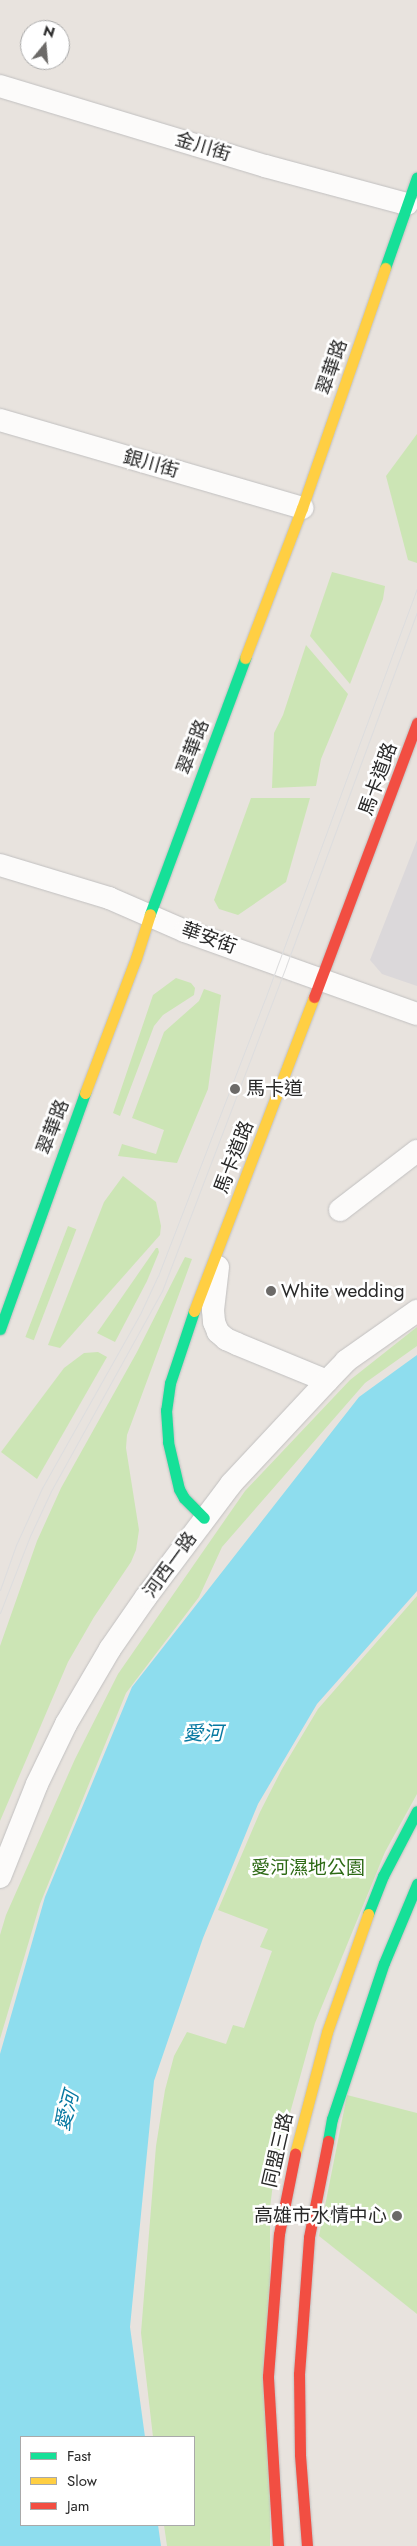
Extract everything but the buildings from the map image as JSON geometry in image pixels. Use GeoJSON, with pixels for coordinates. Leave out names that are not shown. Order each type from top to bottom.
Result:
{"type":"FeatureCollection","features":[{"type":"Feature","properties":{"kind":"street","name":"金川街"},"geometry":{"type":"LineString","coordinates":[[0,86],[265,166],[407,204]]}},
{"type":"Feature","properties":{"kind":"street","name":"翠華路"},"geometry":{"type":"LineString","coordinates":[[0,1329],[150,915],[302,508],[417,177]]}},
{"type":"Feature","properties":{"kind":"street","name":"銀川街"},"geometry":{"type":"LineString","coordinates":[[0,420],[302,508]]}},
{"type":"Feature","properties":{"kind":"street","name":"馬卡道路"},"geometry":{"type":"LineString","coordinates":[[204,1518],[184,1498],[179,1488],[168,1442],[166,1410],[170,1384],[179,1352],[223,1235],[322,979],[412,756],[417,723]]}},
{"type":"Feature","properties":{"kind":"street","name":"華安街"},"geometry":{"type":"LineString","coordinates":[[0,865],[109,898],[186,931],[417,1014]]}},
{"type":"Feature","properties":{"kind":"street"},"geometry":{"type":"LineString","coordinates":[[340,1210],[417,1151]]}},
{"type":"Feature","properties":{"kind":"street"},"geometry":{"type":"LineString","coordinates":[[223,1235],[214,1310],[214,1322],[218,1332],[236,1344],[327,1381]]}},
{"type":"Feature","properties":{"kind":"street","name":"河西一路"},"geometry":{"type":"LineString","coordinates":[[0,1877],[37,1784],[87,1687],[130,1620],[204,1518],[235,1479],[346,1361],[417,1311]]}},
{"type":"Feature","properties":{"kind":"street","name":"同盟三路"},"geometry":{"type":"LineString","coordinates":[[278,2546],[271,2456],[268,2376],[294,2236],[305,2110],[332,2015],[383,1876],[413,1828],[417,1811]]}},
{"type":"Feature","properties":{"kind":"street","name":"同盟三路"},"geometry":{"type":"LineString","coordinates":[[307,2546],[300,2454],[294,2236],[332,2119],[355,2023],[384,1963],[417,1884]]}},
{"type":"Feature","properties":{"kind":"street"},"geometry":{"type":"LineString","coordinates":[[332,2015],[355,2023]]}},
{"type":"Feature","properties":{"kind":"shaded area"},"geometry":{"type":"Polygon","coordinates":[[[417,840],[417,986],[382,974],[370,960],[417,840]]]}},
{"type":"Feature","properties":{"kind":"green space"},"geometry":{"type":"Polygon","coordinates":[[[417,434],[417,563],[408,560],[386,476],[417,434]]]}},
{"type":"Feature","properties":{"kind":"green space"},"geometry":{"type":"Polygon","coordinates":[[[332,572],[385,586],[383,599],[350,684],[310,636],[332,572]]]}},
{"type":"Feature","properties":{"kind":"green space"},"geometry":{"type":"Polygon","coordinates":[[[306,645],[348,694],[321,759],[316,786],[272,788],[274,733],[283,715],[306,645]]]}},
{"type":"Feature","properties":{"kind":"green space"},"geometry":{"type":"Polygon","coordinates":[[[251,798],[310,798],[286,882],[238,915],[219,909],[214,900],[251,798]]]}},
{"type":"Feature","properties":{"kind":"green space"},"geometry":{"type":"Polygon","coordinates":[[[176,978],[191,983],[195,988],[194,995],[163,1015],[154,1026],[120,1116],[113,1113],[153,995],[176,978]]]}},
{"type":"Feature","properties":{"kind":"green space"},"geometry":{"type":"Polygon","coordinates":[[[204,989],[221,995],[208,1089],[177,1163],[118,1156],[122,1144],[156,1154],[164,1130],[132,1118],[164,1032],[199,1001],[204,989]]]}},
{"type":"Feature","properties":{"kind":"green space"},"geometry":{"type":"Polygon","coordinates":[[[123,1176],[156,1202],[161,1226],[160,1235],[60,1348],[48,1345],[104,1202],[123,1176]]]}},
{"type":"Feature","properties":{"kind":"green space"},"geometry":{"type":"Polygon","coordinates":[[[68,1226],[76,1229],[34,1340],[25,1337],[68,1226]]]}},
{"type":"Feature","properties":{"kind":"green space"},"geometry":{"type":"Polygon","coordinates":[[[156,1248],[158,1248],[159,1252],[147,1281],[115,1342],[97,1333],[156,1248]]]}},
{"type":"Feature","properties":{"kind":"green space"},"geometry":{"type":"Polygon","coordinates":[[[185,1257],[192,1259],[127,1435],[126,1448],[139,1530],[136,1550],[131,1562],[94,1617],[68,1662],[0,1821],[0,1646],[37,1541],[61,1488],[137,1352],[185,1257]]]}},
{"type":"Feature","properties":{"kind":"green space"},"geometry":{"type":"Polygon","coordinates":[[[417,1327],[417,1346],[365,1383],[222,1547],[199,1597],[126,1693],[40,1904],[0,2039],[0,1935],[6,1915],[75,1759],[118,1674],[245,1491],[350,1380],[417,1327]]]}},
{"type":"Feature","properties":{"kind":"green space"},"geometry":{"type":"Polygon","coordinates":[[[98,1352],[107,1357],[37,1479],[1,1452],[64,1368],[84,1353],[98,1352]]]}},
{"type":"Feature","properties":{"kind":"green space","name":"愛河濕地公園"},"geometry":{"type":"Polygon","coordinates":[[[417,1596],[417,1794],[385,1852],[315,2023],[275,2167],[270,2208],[270,2546],[167,2546],[164,2526],[195,2526],[195,2436],[153,2436],[141,2333],[156,2146],[165,2090],[174,2056],[187,2032],[226,2044],[233,2025],[244,2028],[272,1951],[260,1947],[268,1929],[218,1910],[260,1812],[282,1769],[318,1709],[417,1596]]]}},
{"type":"Feature","properties":{"kind":"green space"},"geometry":{"type":"Polygon","coordinates":[[[347,2095],[417,2113],[417,2314],[319,2236],[347,2095]]]}},
{"type":"Feature","properties":{"kind":"water","name":"愛河"},"geometry":{"type":"Polygon","coordinates":[[[417,1355],[417,1591],[317,1704],[258,1804],[203,1938],[154,2081],[130,2327],[145,2436],[20,2436],[20,2526],[158,2526],[161,2546],[0,2546],[0,2054],[45,1897],[132,1687],[359,1397],[417,1355]]]}},
{"type":"Feature","properties":{"kind":"tram line"},"geometry":{"type":"LineString","coordinates":[[0,1590],[16,1545],[42,1488],[141,1312],[158,1276],[265,999],[417,587]]}},
{"type":"Feature","properties":{"kind":"tram line"},"geometry":{"type":"LineString","coordinates":[[0,1613],[30,1536],[51,1491],[162,1291],[286,966],[417,611]]}},
{"type":"Feature","properties":{"kind":"traffic: fast"},"geometry":{"type":"LineString","coordinates":[[385,268],[417,177]]}},
{"type":"Feature","properties":{"kind":"traffic: fast"},"geometry":{"type":"LineString","coordinates":[[150,914],[245,658]]}},
{"type":"Feature","properties":{"kind":"traffic: fast"},"geometry":{"type":"LineString","coordinates":[[0,1329],[85,1093]]}},
{"type":"Feature","properties":{"kind":"traffic: fast"},"geometry":{"type":"LineString","coordinates":[[194,1311],[170,1383],[166,1410],[168,1442],[179,1489],[184,1498],[204,1518]]}},
{"type":"Feature","properties":{"kind":"traffic: fast"},"geometry":{"type":"LineString","coordinates":[[368,1914],[383,1876],[417,1811]]}},
{"type":"Feature","properties":{"kind":"traffic: fast"},"geometry":{"type":"LineString","coordinates":[[328,2141],[332,2119],[384,1963],[417,1884]]}},
{"type":"Feature","properties":{"kind":"traffic: slow"},"geometry":{"type":"LineString","coordinates":[[245,658],[302,508],[385,268]]}},
{"type":"Feature","properties":{"kind":"traffic: slow"},"geometry":{"type":"LineString","coordinates":[[85,1093],[136,958],[150,914]]}},
{"type":"Feature","properties":{"kind":"traffic: slow"},"geometry":{"type":"LineString","coordinates":[[194,1311],[314,997]]}},
{"type":"Feature","properties":{"kind":"traffic: slow"},"geometry":{"type":"LineString","coordinates":[[295,2154],[327,2032],[368,1914]]}},
{"type":"Feature","properties":{"kind":"traffic: jam"},"geometry":{"type":"LineString","coordinates":[[314,997],[417,723]]}},
{"type":"Feature","properties":{"kind":"traffic: jam"},"geometry":{"type":"LineString","coordinates":[[307,2546],[300,2454],[299,2374],[309,2237],[328,2141]]}},
{"type":"Feature","properties":{"kind":"traffic: jam"},"geometry":{"type":"LineString","coordinates":[[278,2546],[268,2376],[279,2234],[295,2154]]}},
{"type":"Feature","properties":{"kind":"place","name":"馬卡道"},"geometry":{"type":"Point","coordinates":[235,1089]}},
{"type":"Feature","properties":{"kind":"place","name":"White wedding"},"geometry":{"type":"Point","coordinates":[271,1291]}},
{"type":"Feature","properties":{"kind":"place","name":"高雄市水情中心"},"geometry":{"type":"Point","coordinates":[397,2216]}}]}
